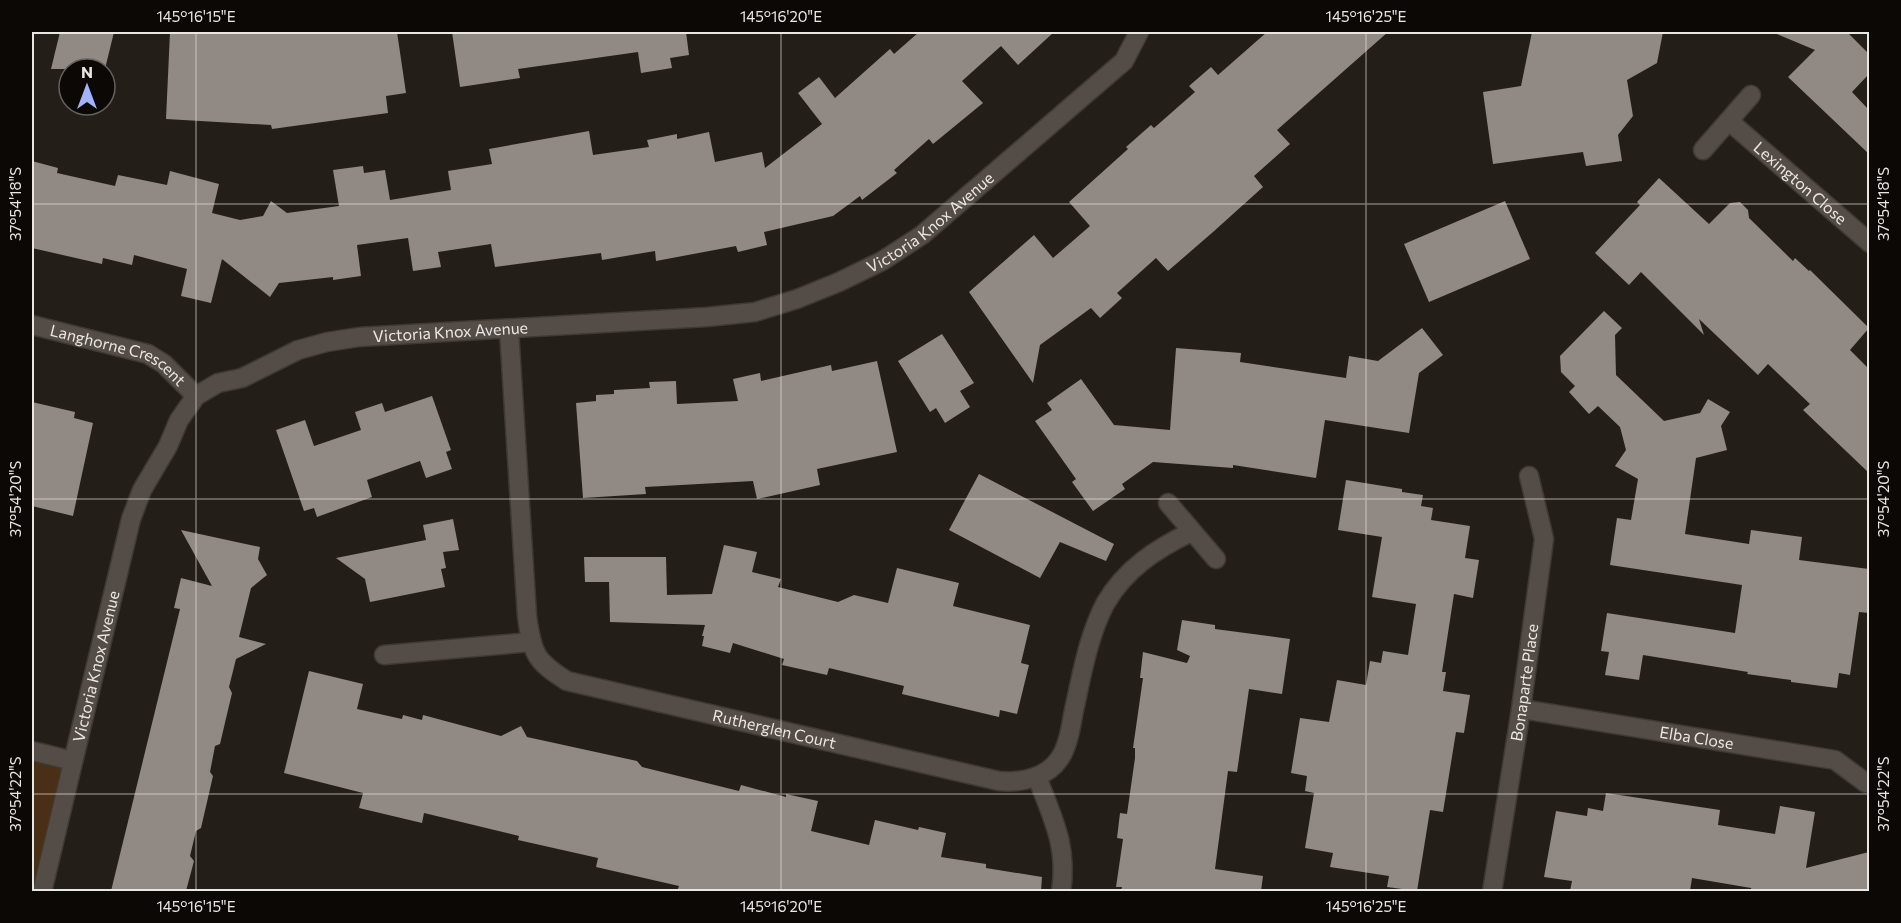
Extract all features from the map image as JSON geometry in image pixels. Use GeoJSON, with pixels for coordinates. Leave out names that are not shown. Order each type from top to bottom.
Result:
{"type":"FeatureCollection","features":[{"type":"Feature","properties":{"kind":"street","name":"Victoria Knox Avenue"},"geometry":{"type":"LineString","coordinates":[[42,891],[130,519],[142,490],[168,446],[179,420],[196,396],[218,383],[242,378],[298,350],[327,342],[359,337],[706,318],[755,312],[797,299],[882,261],[922,235],[1124,61],[1138,32]]}},
{"type":"Feature","properties":{"kind":"street"},"geometry":{"type":"LineString","coordinates":[[1703,150],[1730,123],[1751,95]]}},
{"type":"Feature","properties":{"kind":"street","name":"Lexington Close"},"geometry":{"type":"LineString","coordinates":[[1730,123],[1869,243]]}},
{"type":"Feature","properties":{"kind":"street","name":"Langhorne Crescent"},"geometry":{"type":"LineString","coordinates":[[32,325],[148,354],[164,364],[196,396]]}},
{"type":"Feature","properties":{"kind":"street","name":"Rutherglen Court"},"geometry":{"type":"LineString","coordinates":[[510,330],[527,616],[531,642],[537,658],[547,669],[567,681],[999,781],[1010,782],[1037,777]]}},
{"type":"Feature","properties":{"kind":"street","name":"Bonaparte Place"},"geometry":{"type":"LineString","coordinates":[[1492,891],[1521,709],[1544,538],[1529,476]]}},
{"type":"Feature","properties":{"kind":"street"},"geometry":{"type":"LineString","coordinates":[[1168,503],[1216,559]]}},
{"type":"Feature","properties":{"kind":"street"},"geometry":{"type":"LineString","coordinates":[[1061,891],[1064,873],[1061,840],[1037,777],[1060,758],[1068,740],[1087,650],[1106,604],[1123,578],[1146,557],[1191,532]]}},
{"type":"Feature","properties":{"kind":"street"},"geometry":{"type":"LineString","coordinates":[[384,656],[531,642]]}},
{"type":"Feature","properties":{"kind":"street","name":"Elba Close"},"geometry":{"type":"LineString","coordinates":[[1521,709],[1835,760],[1866,783]]}},
{"type":"Feature","properties":{"kind":"street"},"geometry":{"type":"LineString","coordinates":[[32,751],[73,761]]}},
{"type":"Feature","properties":{"kind":"shaded area"},"geometry":{"type":"Polygon","coordinates":[[[32,751],[73,761],[42,891],[32,892],[32,751]]]}},
{"type":"Feature","properties":{"kind":"building"},"geometry":{"type":"Polygon","coordinates":[[[60,32],[114,32],[108,57],[57,57],[57,69],[51,69],[60,32]]]}},
{"type":"Feature","properties":{"kind":"building"},"geometry":{"type":"Polygon","coordinates":[[[170,32],[397,32],[406,93],[386,96],[388,113],[272,129],[271,125],[166,119],[170,32]]]}},
{"type":"Feature","properties":{"kind":"building"},"geometry":{"type":"Polygon","coordinates":[[[452,32],[686,32],[689,55],[670,58],[672,68],[641,73],[638,52],[518,69],[520,78],[460,87],[452,32]]]}},
{"type":"Feature","properties":{"kind":"building"},"geometry":{"type":"Polygon","coordinates":[[[919,32],[1054,32],[1018,65],[1001,46],[962,81],[983,103],[933,144],[929,139],[894,170],[897,173],[862,200],[860,196],[833,216],[764,232],[767,245],[738,252],[736,246],[656,261],[655,251],[602,260],[601,253],[495,267],[491,244],[438,252],[441,267],[413,271],[408,238],[357,245],[361,276],[279,283],[270,297],[222,259],[211,303],[181,296],[187,269],[134,255],[132,265],[103,258],[102,264],[32,248],[32,161],[58,168],[57,173],[115,186],[118,175],[167,185],[170,171],[219,184],[212,213],[240,220],[263,216],[271,201],[287,213],[339,206],[333,170],[363,166],[364,173],[385,170],[390,200],[451,190],[448,171],[492,164],[489,149],[589,131],[593,155],[649,147],[647,140],[677,134],[677,139],[709,132],[715,162],[762,152],[765,168],[822,124],[798,93],[819,77],[835,98],[890,49],[894,54],[919,32]]]}},
{"type":"Feature","properties":{"kind":"building"},"geometry":{"type":"Polygon","coordinates":[[[1267,32],[1388,32],[1277,130],[1290,144],[1254,176],[1263,187],[1168,271],[1156,258],[1117,293],[1122,298],[1100,318],[1091,308],[1040,345],[1033,383],[969,292],[1034,235],[1053,258],[1090,226],[1069,202],[1151,125],[1154,128],[1195,92],[1189,86],[1211,67],[1218,75],[1267,32]]]}},
{"type":"Feature","properties":{"kind":"building"},"geometry":{"type":"Polygon","coordinates":[[[1532,32],[1663,32],[1657,63],[1627,80],[1633,116],[1618,135],[1622,161],[1586,166],[1583,152],[1493,164],[1483,92],[1521,86],[1532,32]]]}},
{"type":"Feature","properties":{"kind":"building"},"geometry":{"type":"Polygon","coordinates":[[[1772,32],[1847,32],[1869,54],[1869,74],[1852,92],[1869,110],[1869,154],[1788,77],[1815,50],[1772,32]]]}},
{"type":"Feature","properties":{"kind":"building"},"geometry":{"type":"Polygon","coordinates":[[[1659,178],[1709,224],[1730,203],[1740,202],[1748,210],[1749,218],[1793,261],[1795,258],[1810,270],[1869,328],[1850,350],[1869,369],[1869,473],[1803,410],[1810,404],[1768,364],[1758,375],[1699,319],[1704,335],[1641,272],[1629,285],[1595,253],[1640,205],[1637,202],[1659,178]]]}},
{"type":"Feature","properties":{"kind":"building"},"geometry":{"type":"Polygon","coordinates":[[[1505,201],[1530,259],[1429,302],[1404,244],[1505,201]]]}},
{"type":"Feature","properties":{"kind":"building"},"geometry":{"type":"Polygon","coordinates":[[[1604,311],[1622,328],[1615,335],[1616,375],[1664,421],[1700,413],[1708,399],[1730,412],[1721,426],[1727,450],[1696,458],[1685,534],[1749,544],[1751,530],[1802,537],[1799,560],[1869,569],[1869,613],[1859,612],[1850,675],[1839,673],[1837,688],[1643,655],[1639,680],[1605,675],[1609,652],[1601,651],[1607,613],[1735,633],[1742,585],[1610,565],[1617,518],[1631,520],[1638,479],[1615,466],[1626,450],[1620,427],[1598,406],[1589,414],[1569,392],[1575,386],[1561,372],[1560,356],[1604,311]]]}},
{"type":"Feature","properties":{"kind":"building"},"geometry":{"type":"Polygon","coordinates":[[[1422,328],[1443,355],[1419,373],[1409,433],[1325,420],[1316,478],[1233,465],[1233,468],[1153,462],[1122,484],[1125,489],[1093,511],[1072,482],[1076,479],[1035,421],[1052,410],[1047,403],[1081,379],[1114,425],[1170,430],[1176,348],[1241,353],[1240,362],[1346,378],[1349,356],[1378,361],[1422,328]]]}},
{"type":"Feature","properties":{"kind":"building"},"geometry":{"type":"Polygon","coordinates":[[[942,334],[974,383],[960,391],[970,407],[945,423],[936,408],[930,412],[898,361],[942,334]]]}},
{"type":"Feature","properties":{"kind":"building"},"geometry":{"type":"Polygon","coordinates":[[[877,361],[897,452],[817,469],[820,485],[757,499],[753,481],[645,487],[646,494],[583,498],[576,403],[596,401],[596,395],[614,394],[614,390],[650,388],[649,382],[676,381],[677,404],[738,401],[733,379],[760,373],[761,381],[831,365],[832,371],[877,361]]]}},
{"type":"Feature","properties":{"kind":"building"},"geometry":{"type":"Polygon","coordinates":[[[432,396],[451,450],[446,452],[452,469],[426,478],[420,461],[367,480],[372,497],[317,517],[314,508],[304,511],[276,430],[305,420],[314,446],[361,430],[355,412],[382,403],[385,412],[432,396]]]}},
{"type":"Feature","properties":{"kind":"building"},"geometry":{"type":"Polygon","coordinates":[[[32,402],[75,412],[74,418],[93,423],[73,516],[32,506],[32,402]]]}},
{"type":"Feature","properties":{"kind":"building"},"geometry":{"type":"Polygon","coordinates":[[[979,474],[1114,544],[1106,561],[1060,542],[1040,578],[949,530],[979,474]]]}},
{"type":"Feature","properties":{"kind":"building"},"geometry":{"type":"Polygon","coordinates":[[[1346,480],[1402,489],[1402,492],[1423,495],[1421,506],[1433,508],[1431,520],[1470,526],[1465,558],[1479,560],[1473,598],[1454,594],[1442,672],[1446,672],[1443,691],[1470,695],[1464,733],[1456,732],[1443,812],[1430,810],[1417,891],[1387,887],[1389,876],[1330,867],[1333,853],[1305,848],[1314,793],[1305,791],[1307,776],[1291,773],[1300,718],[1329,722],[1337,680],[1366,685],[1370,661],[1381,663],[1383,651],[1408,655],[1416,604],[1372,597],[1382,537],[1338,530],[1346,480]]]}},
{"type":"Feature","properties":{"kind":"building"},"geometry":{"type":"Polygon","coordinates":[[[453,519],[459,550],[443,552],[446,568],[441,569],[445,587],[370,602],[365,579],[336,558],[426,540],[423,525],[453,519]]]}},
{"type":"Feature","properties":{"kind":"building"},"geometry":{"type":"Polygon","coordinates":[[[181,530],[260,547],[258,559],[267,575],[251,588],[239,637],[266,644],[236,659],[229,687],[232,693],[220,744],[215,746],[210,772],[213,776],[201,828],[196,831],[190,856],[194,861],[186,891],[111,891],[180,609],[174,608],[181,578],[212,586],[181,530]]]}},
{"type":"Feature","properties":{"kind":"building"},"geometry":{"type":"Polygon","coordinates":[[[724,545],[757,552],[752,572],[781,579],[778,587],[838,602],[854,595],[888,603],[897,568],[959,583],[953,606],[1030,625],[1021,663],[1029,665],[1017,714],[1000,710],[999,717],[902,694],[904,686],[829,668],[827,675],[782,665],[784,659],[733,643],[730,653],[702,646],[705,625],[610,622],[609,582],[585,582],[584,557],[666,557],[667,595],[712,594],[724,545]]]}},
{"type":"Feature","properties":{"kind":"building"},"geometry":{"type":"Polygon","coordinates":[[[1182,620],[1215,625],[1215,629],[1290,639],[1282,694],[1249,689],[1237,772],[1228,771],[1215,869],[1263,876],[1261,891],[1121,891],[1122,887],[1116,887],[1123,839],[1117,838],[1120,813],[1127,814],[1135,758],[1135,748],[1133,748],[1143,678],[1140,678],[1143,652],[1187,663],[1190,656],[1177,650],[1182,620]]]}},
{"type":"Feature","properties":{"kind":"building"},"geometry":{"type":"Polygon","coordinates":[[[309,671],[363,684],[357,709],[402,719],[403,715],[422,720],[423,715],[501,736],[521,726],[527,737],[637,761],[642,767],[739,791],[741,785],[786,797],[786,794],[818,801],[811,831],[869,845],[875,820],[918,830],[919,827],[946,833],[941,857],[986,864],[986,868],[1042,877],[1041,891],[677,891],[679,886],[596,867],[598,858],[518,840],[519,836],[424,813],[422,823],[359,808],[363,793],[284,773],[309,671]]]}},
{"type":"Feature","properties":{"kind":"building"},"geometry":{"type":"Polygon","coordinates":[[[1606,793],[1720,810],[1718,825],[1775,834],[1780,806],[1815,812],[1806,868],[1869,852],[1869,891],[1752,891],[1751,888],[1692,878],[1690,891],[1570,891],[1572,881],[1544,877],[1556,811],[1587,816],[1588,808],[1603,811],[1606,793]]]}}]}
